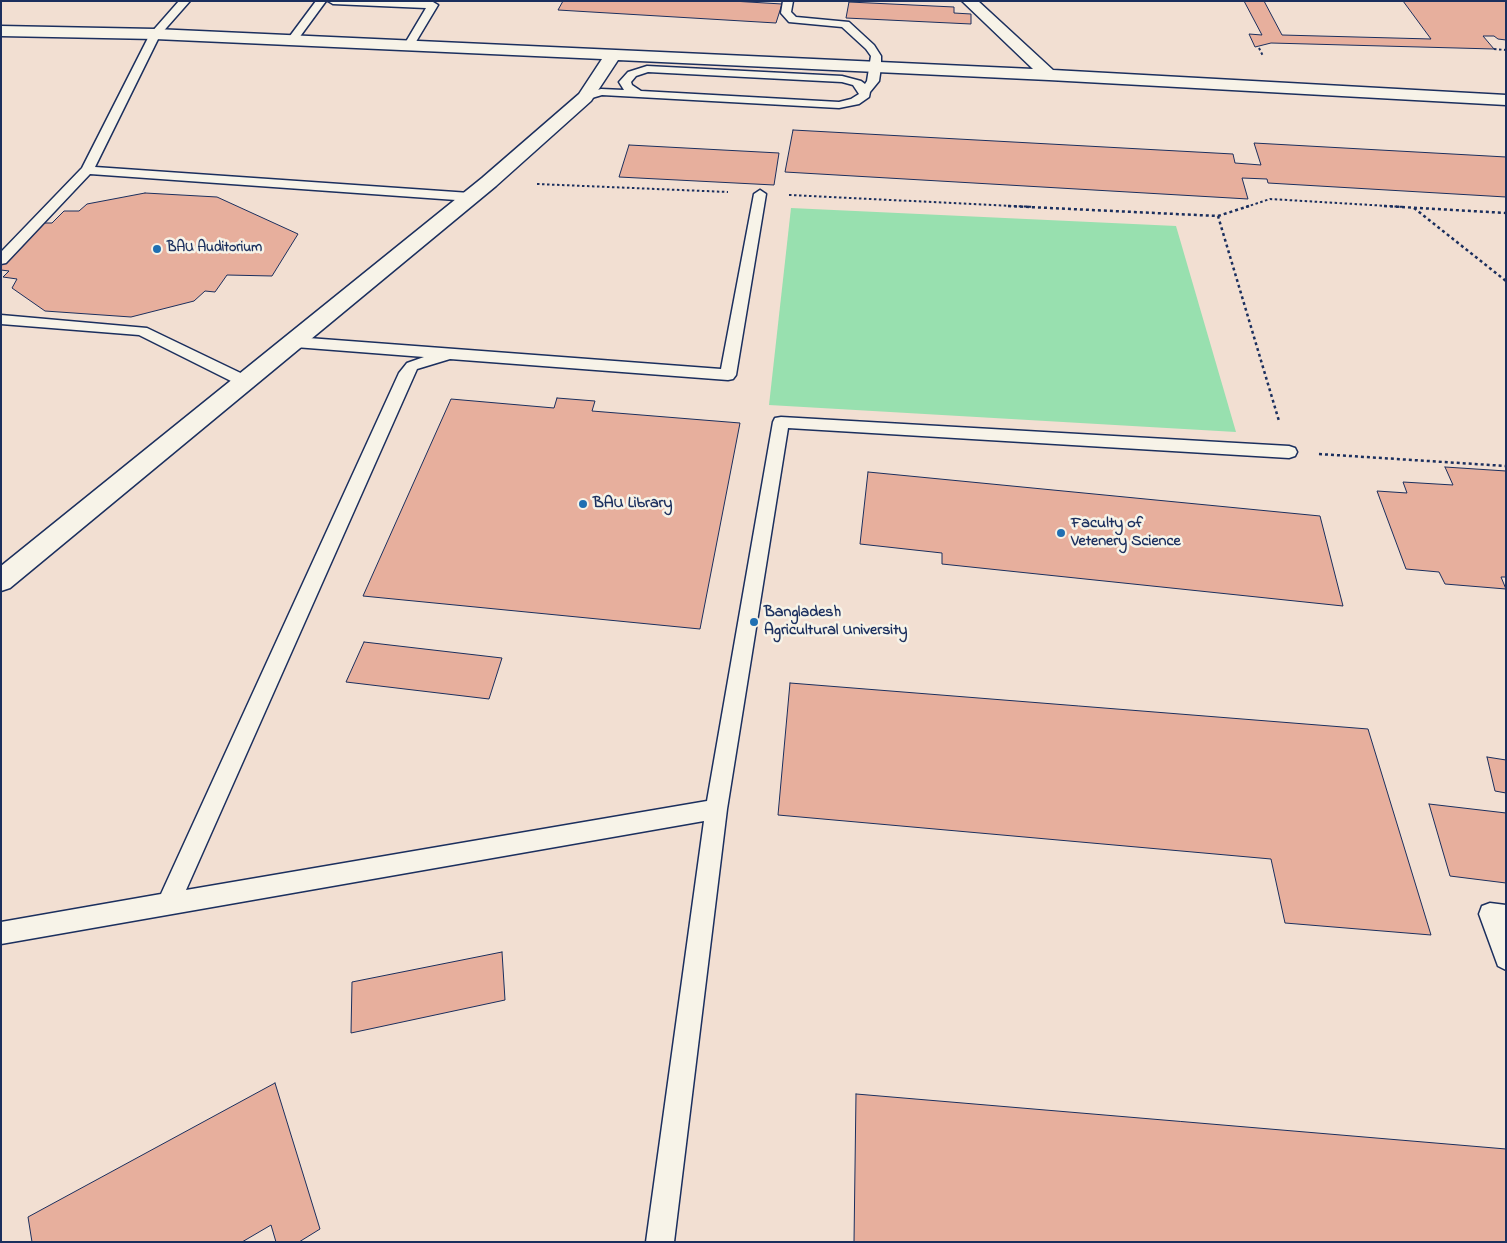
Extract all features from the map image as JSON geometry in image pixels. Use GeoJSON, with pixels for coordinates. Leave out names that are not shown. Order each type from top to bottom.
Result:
{"type":"FeatureCollection","features":[{"type":"Feature","properties":{"kind":"street"},"geometry":{"type":"LineString","coordinates":[[969,1],[1049,75]]}},
{"type":"Feature","properties":{"kind":"street"},"geometry":{"type":"LineString","coordinates":[[1,31],[155,34],[409,45],[1049,75],[1506,100]]}},
{"type":"Feature","properties":{"kind":"street"},"geometry":{"type":"LineString","coordinates":[[1,581],[489,182],[585,97],[613,55]]}},
{"type":"Feature","properties":{"kind":"lane"},"geometry":{"type":"LineString","coordinates":[[1,260],[87,170],[155,34],[185,1]]}},
{"type":"Feature","properties":{"kind":"lane"},"geometry":{"type":"LineString","coordinates":[[292,40],[321,1]]}},
{"type":"Feature","properties":{"kind":"lane"},"geometry":{"type":"LineString","coordinates":[[333,1],[433,5],[409,45]]}},
{"type":"Feature","properties":{"kind":"lane"},"geometry":{"type":"LineString","coordinates":[[585,97],[601,92],[839,105],[861,99],[873,81],[876,67],[874,52],[845,24],[793,20],[786,15],[788,1]]}},
{"type":"Feature","properties":{"kind":"lane"},"geometry":{"type":"LineString","coordinates":[[638,94],[627,87],[625,82],[632,74],[647,69],[842,79],[857,83],[865,91]]}},
{"type":"Feature","properties":{"kind":"lane"},"geometry":{"type":"LineString","coordinates":[[87,170],[470,197]]}},
{"type":"Feature","properties":{"kind":"lane"},"geometry":{"type":"LineString","coordinates":[[295,342],[728,375],[760,194]]}},
{"type":"Feature","properties":{"kind":"lane"},"geometry":{"type":"LineString","coordinates":[[1,319],[142,330],[246,382]]}},
{"type":"Feature","properties":{"kind":"lane"},"geometry":{"type":"LineString","coordinates":[[168,904],[407,373],[412,366],[420,362],[448,354]]}},
{"type":"Feature","properties":{"kind":"lane"},"geometry":{"type":"LineString","coordinates":[[660,1242],[716,808],[781,422],[1289,452]]}},
{"type":"Feature","properties":{"kind":"lane"},"geometry":{"type":"LineString","coordinates":[[1,933],[716,808]]}},
{"type":"Feature","properties":{"kind":"lane"},"geometry":{"type":"LineString","coordinates":[[1506,916],[1490,914],[1506,958]]}},
{"type":"Feature","properties":{"kind":"path"},"geometry":{"type":"LineString","coordinates":[[1494,49],[1506,50]]}},
{"type":"Feature","properties":{"kind":"path"},"geometry":{"type":"LineString","coordinates":[[489,182],[1218,216],[1270,199],[1506,213]]}},
{"type":"Feature","properties":{"kind":"path"},"geometry":{"type":"LineString","coordinates":[[1413,208],[1506,281]]}},
{"type":"Feature","properties":{"kind":"path"},"geometry":{"type":"LineString","coordinates":[[1218,216],[1289,452],[1506,466]]}},
{"type":"Feature","properties":{"kind":"shaded area","name":"Bangladesh Agricultural University"},"geometry":{"type":"Polygon","coordinates":[[[1,1],[1506,1],[1506,1242],[1,1242],[1,1]]]}},
{"type":"Feature","properties":{"kind":"green space"},"geometry":{"type":"Polygon","coordinates":[[[791,208],[1176,226],[1236,432],[769,405],[791,208]]]}},
{"type":"Feature","properties":{"kind":"building"},"geometry":{"type":"Polygon","coordinates":[[[563,1],[732,1],[782,4],[776,23],[558,10],[563,1]]]}},
{"type":"Feature","properties":{"kind":"building"},"geometry":{"type":"Polygon","coordinates":[[[1244,1],[1264,1],[1282,35],[1431,39],[1403,1],[1506,1],[1506,40],[1498,39],[1494,36],[1483,36],[1494,49],[1271,43],[1255,47],[1249,34],[1262,35],[1244,1]]]}},
{"type":"Feature","properties":{"kind":"building"},"geometry":{"type":"Polygon","coordinates":[[[849,2],[954,7],[954,13],[971,14],[971,24],[846,18],[849,2]]]}},
{"type":"Feature","properties":{"kind":"building"},"geometry":{"type":"Polygon","coordinates":[[[793,130],[1233,154],[1235,163],[1261,165],[1254,143],[1506,157],[1506,197],[1268,183],[1267,179],[1242,178],[1248,199],[785,172],[793,130]]]}},
{"type":"Feature","properties":{"kind":"building"},"geometry":{"type":"Polygon","coordinates":[[[629,145],[779,153],[774,185],[619,177],[629,145]]]}},
{"type":"Feature","properties":{"kind":"building"},"geometry":{"type":"Polygon","coordinates":[[[145,193],[217,197],[298,234],[272,276],[227,275],[215,292],[205,291],[194,301],[131,317],[45,311],[12,288],[17,279],[3,277],[9,271],[1,270],[1,263],[42,223],[52,223],[64,211],[79,211],[87,204],[145,193]]]}},
{"type":"Feature","properties":{"kind":"building"},"geometry":{"type":"Polygon","coordinates":[[[557,398],[595,401],[592,411],[740,423],[700,629],[363,596],[451,399],[554,408],[557,398]]]}},
{"type":"Feature","properties":{"kind":"building"},"geometry":{"type":"Polygon","coordinates":[[[1445,467],[1506,471],[1506,577],[1501,577],[1506,589],[1445,584],[1439,572],[1406,569],[1377,491],[1407,493],[1403,482],[1453,485],[1445,467]]]}},
{"type":"Feature","properties":{"kind":"building"},"geometry":{"type":"Polygon","coordinates":[[[868,472],[1320,516],[1343,606],[942,564],[942,553],[860,544],[868,472]]]}},
{"type":"Feature","properties":{"kind":"building"},"geometry":{"type":"Polygon","coordinates":[[[364,642],[502,658],[489,699],[346,682],[364,642]]]}},
{"type":"Feature","properties":{"kind":"building"},"geometry":{"type":"Polygon","coordinates":[[[790,683],[1368,729],[1431,935],[1285,923],[1271,859],[778,815],[790,683]]]}},
{"type":"Feature","properties":{"kind":"building"},"geometry":{"type":"Polygon","coordinates":[[[1487,757],[1506,760],[1506,793],[1495,791],[1487,757]]]}},
{"type":"Feature","properties":{"kind":"building"},"geometry":{"type":"Polygon","coordinates":[[[1429,804],[1506,813],[1506,883],[1450,876],[1429,804]]]}},
{"type":"Feature","properties":{"kind":"building"},"geometry":{"type":"Polygon","coordinates":[[[502,952],[505,1000],[351,1033],[352,982],[502,952]]]}},
{"type":"Feature","properties":{"kind":"building"},"geometry":{"type":"Polygon","coordinates":[[[275,1083],[320,1229],[299,1242],[276,1242],[271,1225],[242,1242],[32,1242],[28,1217],[275,1083]]]}},
{"type":"Feature","properties":{"kind":"building"},"geometry":{"type":"Polygon","coordinates":[[[856,1094],[1506,1149],[1506,1242],[854,1242],[856,1094]]]}},
{"type":"Feature","properties":{"kind":"place","name":"BAU Auditorium"},"geometry":{"type":"Point","coordinates":[157,249]}},
{"type":"Feature","properties":{"kind":"place","name":"BAU Library"},"geometry":{"type":"Point","coordinates":[583,504]}},
{"type":"Feature","properties":{"kind":"place","name":"Faculty of Vetenery Science"},"geometry":{"type":"Point","coordinates":[1061,533]}},
{"type":"Feature","properties":{"kind":"place","name":"Bangladesh Agricultural University"},"geometry":{"type":"Point","coordinates":[754,622]}}]}
